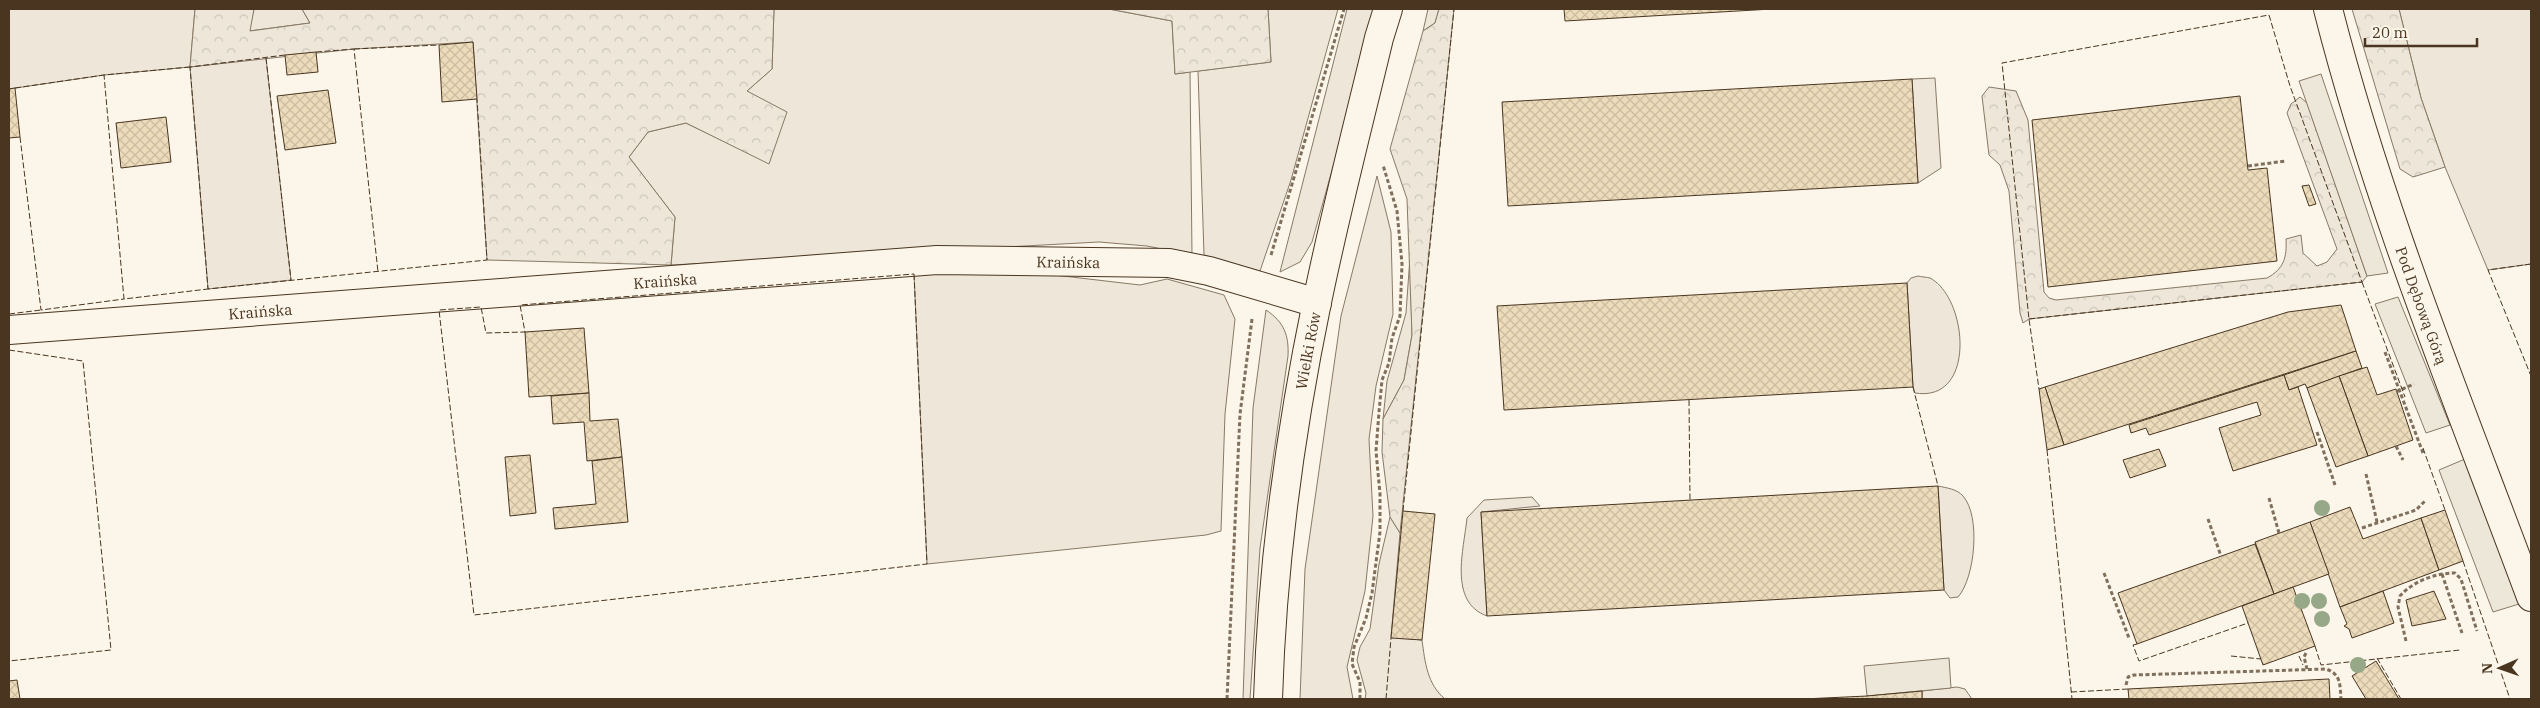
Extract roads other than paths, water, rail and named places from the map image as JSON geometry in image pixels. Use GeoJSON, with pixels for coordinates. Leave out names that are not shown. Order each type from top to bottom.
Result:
{"type":"FeatureCollection","features":[{"type":"Feature","properties":{"kind":"street","name":"Wielki Rów"},"geometry":{"type":"LineString","coordinates":[[1268,699],[1282,508],[1317,303],[1379,38],[1388,9]]}},
{"type":"Feature","properties":{"kind":"street","name":"Pod Dębową Górą"},"geometry":{"type":"LineString","coordinates":[[2328,9],[2343,66],[2414,284],[2531,597]]}},
{"type":"Feature","properties":{"kind":"street","name":"Kraińska"},"geometry":{"type":"LineString","coordinates":[[9,330],[938,260],[1169,263],[1209,271],[1317,303]]}}]}
